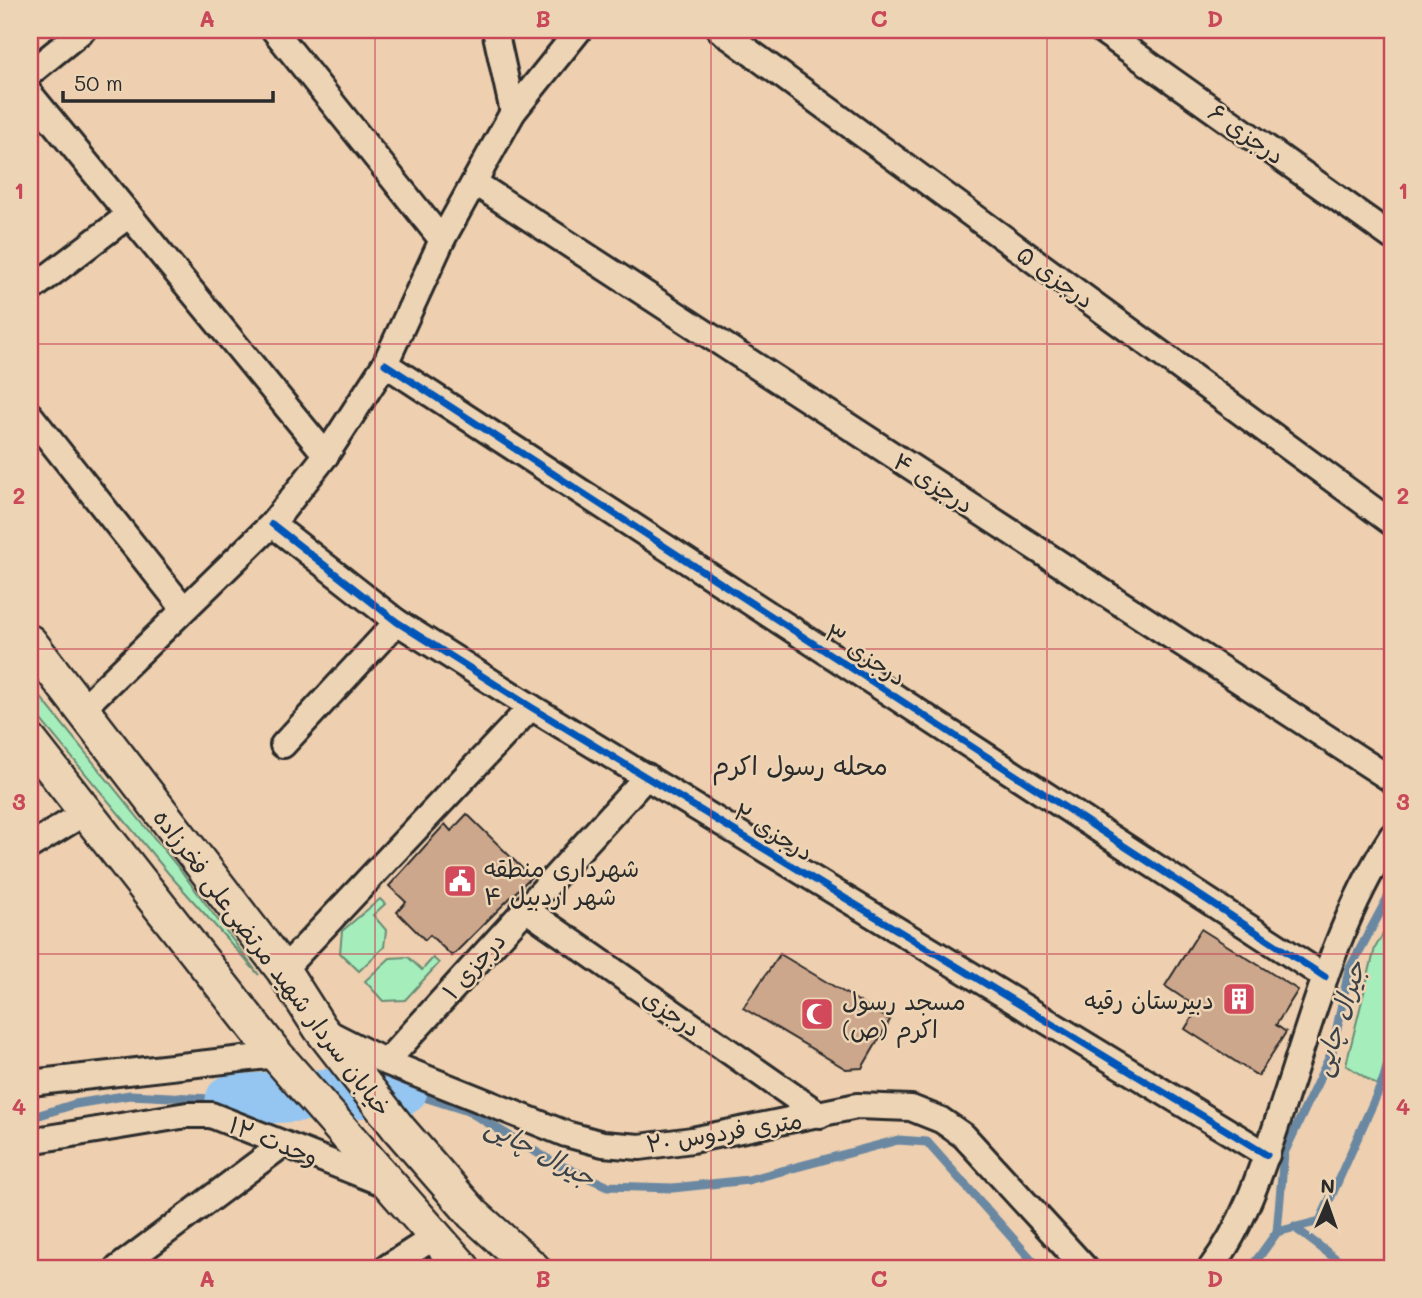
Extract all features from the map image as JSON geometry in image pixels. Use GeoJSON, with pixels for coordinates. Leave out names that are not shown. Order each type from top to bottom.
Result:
{"type":"FeatureCollection","features":[{"type":"Feature","properties":{"kind":"main road","name":"خیابان سردار شهید مرتضی‌علی فخرزاده"},"geometry":{"type":"LineString","coordinates":[[30,642],[283,970],[321,1029],[399,1129],[473,1214],[533,1268]]}},
{"type":"Feature","properties":{"kind":"main road","name":"خیابان سردار شهید مرتضی‌علی فخرزاده"},"geometry":{"type":"LineString","coordinates":[[30,741],[277,1056],[463,1268]]}},
{"type":"Feature","properties":{"kind":"street"},"geometry":{"type":"LineString","coordinates":[[30,73],[83,30]]}},
{"type":"Feature","properties":{"kind":"street"},"geometry":{"type":"LineString","coordinates":[[274,30],[442,240]]}},
{"type":"Feature","properties":{"kind":"street"},"geometry":{"type":"LineString","coordinates":[[495,30],[513,112]]}},
{"type":"Feature","properties":{"kind":"street"},"geometry":{"type":"LineString","coordinates":[[82,709],[272,524],[326,455],[385,364],[442,240],[513,112],[579,30]]}},
{"type":"Feature","properties":{"kind":"street","name":"درجزی ۵"},"geometry":{"type":"LineString","coordinates":[[720,30],[1392,523]]}},
{"type":"Feature","properties":{"kind":"street","name":"درجزی ۶"},"geometry":{"type":"LineString","coordinates":[[1101,30],[1392,237]]}},
{"type":"Feature","properties":{"kind":"street"},"geometry":{"type":"LineString","coordinates":[[30,94],[326,455]]}},
{"type":"Feature","properties":{"kind":"street","name":"درجزی ۴"},"geometry":{"type":"LineString","coordinates":[[475,183],[1392,780]]}},
{"type":"Feature","properties":{"kind":"street"},"geometry":{"type":"LineString","coordinates":[[30,290],[130,215]]}},
{"type":"Feature","properties":{"kind":"street","name":"درجزی ۳"},"geometry":{"type":"LineString","coordinates":[[385,364],[1325,977]]}},
{"type":"Feature","properties":{"kind":"street"},"geometry":{"type":"LineString","coordinates":[[30,415],[184,609]]}},
{"type":"Feature","properties":{"kind":"street","name":"درجزی ۲"},"geometry":{"type":"LineString","coordinates":[[272,524],[397,622],[531,707],[1266,1156]]}},
{"type":"Feature","properties":{"kind":"street"},"geometry":{"type":"LineString","coordinates":[[283,745],[397,622]]}},
{"type":"Feature","properties":{"kind":"street"},"geometry":{"type":"LineString","coordinates":[[283,970],[531,707]]}},
{"type":"Feature","properties":{"kind":"street","name":"درجزی ۱"},"geometry":{"type":"LineString","coordinates":[[386,1062],[647,776]]}},
{"type":"Feature","properties":{"kind":"street"},"geometry":{"type":"LineString","coordinates":[[30,846],[86,812]]}},
{"type":"Feature","properties":{"kind":"street"},"geometry":{"type":"LineString","coordinates":[[1211,1268],[1236,1226],[1266,1156],[1349,911],[1392,836]]}},
{"type":"Feature","properties":{"kind":"street","name":"درجزی"},"geometry":{"type":"LineString","coordinates":[[524,908],[820,1115]]}},
{"type":"Feature","properties":{"kind":"street","name":"۲۰ متری فردوس"},"geometry":{"type":"LineString","coordinates":[[321,1029],[386,1062],[566,1134],[603,1143],[640,1147],[857,1106],[911,1108],[941,1120],[964,1136],[1084,1268]]}},
{"type":"Feature","properties":{"kind":"street"},"geometry":{"type":"LineString","coordinates":[[30,1083],[277,1056]]}},
{"type":"Feature","properties":{"kind":"street","name":"وحدت ۱۲"},"geometry":{"type":"LineString","coordinates":[[30,1141],[187,1115],[211,1115],[282,1145],[385,1180]]}},
{"type":"Feature","properties":{"kind":"street"},"geometry":{"type":"LineString","coordinates":[[118,1268],[282,1145]]}},
{"type":"Feature","properties":{"kind":"street"},"geometry":{"type":"LineString","coordinates":[[386,1268],[436,1236]]}},
{"type":"Feature","properties":{"kind":"green space"},"geometry":{"type":"Polygon","coordinates":[[[30,684],[181,871],[259,975],[169,874],[30,707],[30,684]]]}},
{"type":"Feature","properties":{"kind":"green space"},"geometry":{"type":"Polygon","coordinates":[[[380,899],[385,904],[373,915],[386,930],[384,947],[359,971],[340,953],[342,931],[380,899]]]}},
{"type":"Feature","properties":{"kind":"green space"},"geometry":{"type":"Polygon","coordinates":[[[1392,918],[1392,1055],[1377,1085],[1346,1065],[1375,948],[1392,918]]]}},
{"type":"Feature","properties":{"kind":"green space"},"geometry":{"type":"Polygon","coordinates":[[[408,957],[422,970],[433,958],[439,963],[405,1000],[383,1001],[365,981],[390,958],[408,957]]]}},
{"type":"Feature","properties":{"kind":"building","name":"شهرداری منطقه ۴ شهر اردبیل"},"geometry":{"type":"Polygon","coordinates":[[[467,814],[531,877],[452,956],[430,935],[425,940],[397,912],[406,902],[389,886],[445,824],[451,831],[467,814]]]}},
{"type":"Feature","properties":{"kind":"building","name":"دبیرستان رقیه"},"geometry":{"type":"Polygon","coordinates":[[[1201,929],[1298,990],[1276,1025],[1286,1032],[1258,1076],[1185,1029],[1198,1008],[1165,986],[1201,929]]]}},
{"type":"Feature","properties":{"kind":"building","name":"مسجد رسول اکرم (ص)"},"geometry":{"type":"Polygon","coordinates":[[[780,954],[890,1020],[862,1068],[846,1069],[743,1008],[780,954]]]}},
{"type":"Feature","properties":{"kind":"waterway","name":"جیرال چایی"},"geometry":{"type":"LineString","coordinates":[[1277,1232],[1284,1153],[1332,1052],[1349,970],[1392,890]]}},
{"type":"Feature","properties":{"kind":"waterway","name":"جیرال چایی"},"geometry":{"type":"LineString","coordinates":[[1251,1268],[1277,1232],[1320,1221],[1383,1081],[1392,1050]]}},
{"type":"Feature","properties":{"kind":"waterway","name":"جیرال چایی"},"geometry":{"type":"LineString","coordinates":[[402,1090],[468,1111],[551,1161],[607,1186],[673,1188],[748,1180],[898,1140],[927,1142],[1039,1268]]}},
{"type":"Feature","properties":{"kind":"waterway","name":"جیرال چایی"},"geometry":{"type":"LineString","coordinates":[[231,1100],[402,1090]]}},
{"type":"Feature","properties":{"kind":"waterway","name":"جیرال چایی"},"geometry":{"type":"LineString","coordinates":[[30,1118],[75,1104],[130,1095],[231,1100]]}},
{"type":"Feature","properties":{"kind":"waterway","name":"جیرال چایی"},"geometry":{"type":"LineString","coordinates":[[1294,1227],[1348,1268]]}},
{"type":"Feature","properties":{"kind":"cycle path"},"geometry":{"type":"LineString","coordinates":[[385,364],[1325,977]]}},
{"type":"Feature","properties":{"kind":"cycle path"},"geometry":{"type":"LineString","coordinates":[[272,524],[397,622],[531,707],[1267,1155]]}},
{"type":"Feature","properties":{"kind":"place","name":"شهرداری منطقه ۴ شهر اردبیل"},"geometry":{"type":"Point","coordinates":[460,881]}},
{"type":"Feature","properties":{"kind":"place","name":"دبیرستان رقیه"},"geometry":{"type":"Point","coordinates":[1239,999]}},
{"type":"Feature","properties":{"kind":"place","name":"مسجد رسول اکرم (ص)"},"geometry":{"type":"Point","coordinates":[817,1014]}},
{"type":"Feature","properties":{"kind":"district","name":"محله رسول اکرم"},"geometry":{"type":"Point","coordinates":[800,765]}}]}
